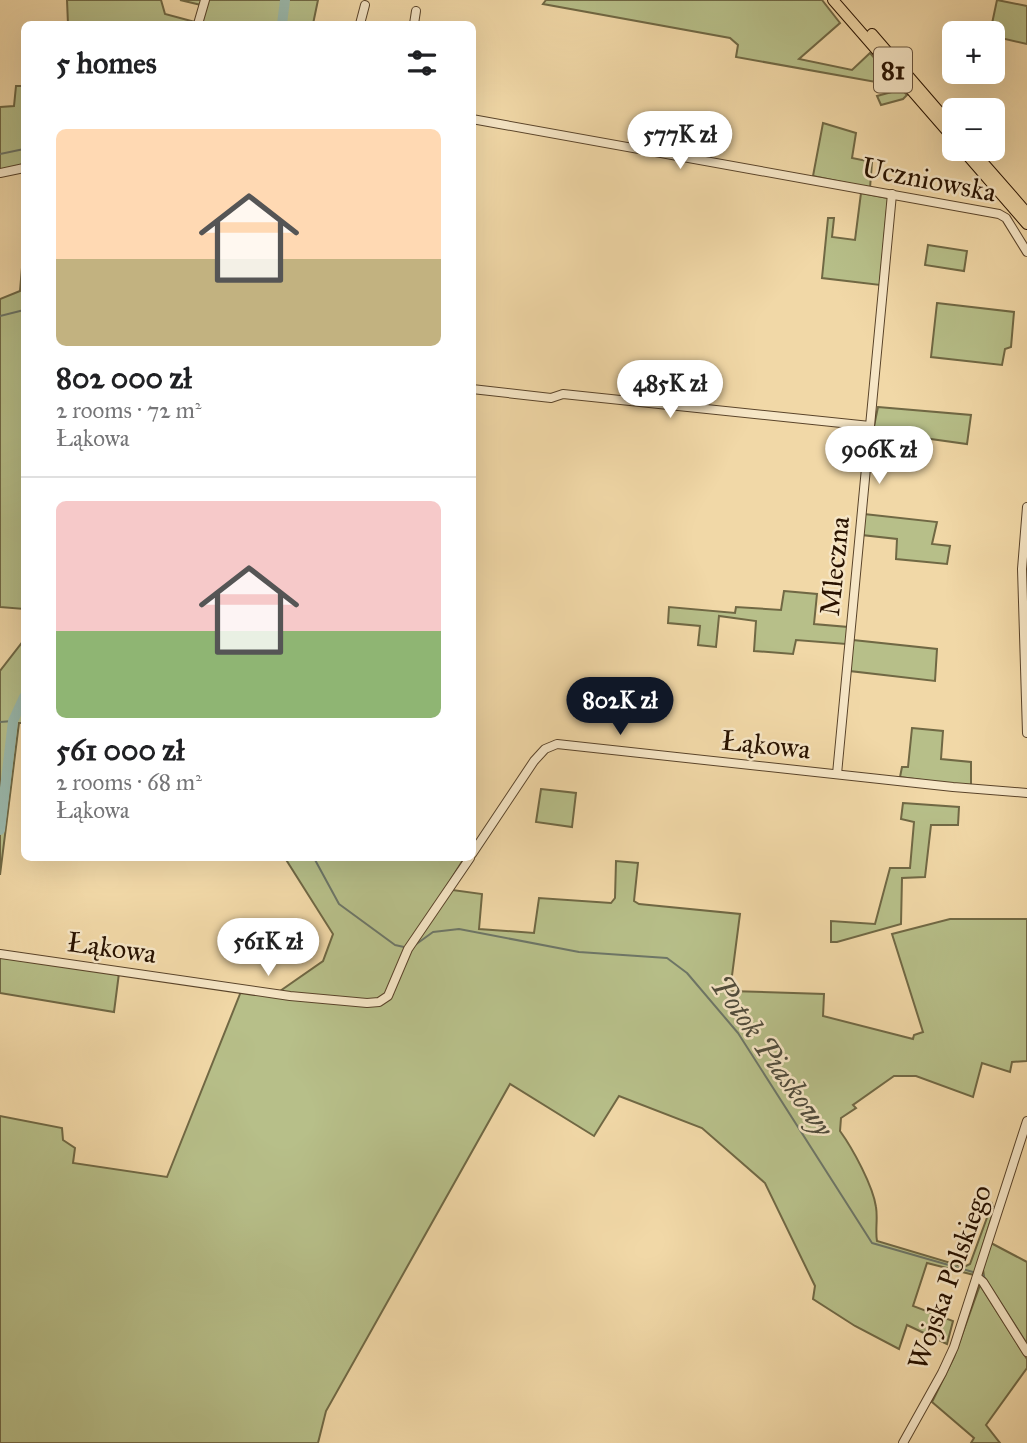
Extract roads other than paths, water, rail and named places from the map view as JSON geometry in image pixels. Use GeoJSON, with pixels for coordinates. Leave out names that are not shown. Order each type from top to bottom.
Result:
{"type":"FeatureCollection","features":[{"type":"Feature","properties":{"kind":"main road","name":"81"},"geometry":{"type":"LineString","coordinates":[[833,0],[942,125]]}},
{"type":"Feature","properties":{"kind":"main road","name":"81"},"geometry":{"type":"LineString","coordinates":[[842,0],[942,115]]}},
{"type":"Feature","properties":{"kind":"main road"},"geometry":{"type":"LineString","coordinates":[[972,161],[1027,224]]}},
{"type":"Feature","properties":{"kind":"main road"},"geometry":{"type":"LineString","coordinates":[[982,161],[1027,213]]}},
{"type":"Feature","properties":{"kind":"street"},"geometry":{"type":"LineString","coordinates":[[199,21],[205,0]]}},
{"type":"Feature","properties":{"kind":"street"},"geometry":{"type":"LineString","coordinates":[[361,21],[365,5]]}},
{"type":"Feature","properties":{"kind":"street"},"geometry":{"type":"LineString","coordinates":[[414,21],[416,11]]}},
{"type":"Feature","properties":{"kind":"street","name":"Uczniowska"},"geometry":{"type":"LineString","coordinates":[[476,120],[999,214],[1006,218],[1027,252]]}},
{"type":"Feature","properties":{"kind":"street"},"geometry":{"type":"LineString","coordinates":[[0,173],[21,169]]}},
{"type":"Feature","properties":{"kind":"street","name":"Mleczna"},"geometry":{"type":"LineString","coordinates":[[836,774],[892,194]]}},
{"type":"Feature","properties":{"kind":"street"},"geometry":{"type":"LineString","coordinates":[[476,389],[551,398],[563,394],[870,426]]}},
{"type":"Feature","properties":{"kind":"street"},"geometry":{"type":"LineString","coordinates":[[1027,507],[1027,733]]}},
{"type":"Feature","properties":{"kind":"street","name":"Łąkowa"},"geometry":{"type":"LineString","coordinates":[[476,848],[534,761],[545,749],[557,744],[1027,793]]}},
{"type":"Feature","properties":{"kind":"street","name":"Łąkowa"},"geometry":{"type":"LineString","coordinates":[[0,954],[290,996],[379,1002],[388,996],[408,949],[468,861]]}},
{"type":"Feature","properties":{"kind":"street","name":"Wojska Polskiego"},"geometry":{"type":"LineString","coordinates":[[903,1443],[943,1373],[1027,1121]]}},
{"type":"Feature","properties":{"kind":"street"},"geometry":{"type":"LineString","coordinates":[[977,1277],[983,1282],[1027,1352]]}},
{"type":"Feature","properties":{"kind":"waterway"},"geometry":{"type":"LineString","coordinates":[[282,21],[285,0]]}},
{"type":"Feature","properties":{"kind":"waterway"},"geometry":{"type":"LineString","coordinates":[[0,154],[21,150]]}},
{"type":"Feature","properties":{"kind":"waterway"},"geometry":{"type":"LineString","coordinates":[[0,316],[21,311]]}},
{"type":"Feature","properties":{"kind":"waterway"},"geometry":{"type":"LineString","coordinates":[[0,830],[13,721],[21,704]]}},
{"type":"Feature","properties":{"kind":"waterway"},"geometry":{"type":"LineString","coordinates":[[0,722],[13,721]]}},
{"type":"Feature","properties":{"kind":"waterway","name":"Potok Piaskowy"},"geometry":{"type":"LineString","coordinates":[[316,861],[339,904],[395,945],[404,947]]}},
{"type":"Feature","properties":{"kind":"waterway","name":"Potok Piaskowy"},"geometry":{"type":"LineString","coordinates":[[415,945],[433,932],[459,929],[579,952],[667,958],[687,973],[738,1033],[872,1243],[973,1272]]}},
{"type":"Feature","properties":{"kind":"waterway","name":"Potok Piaskowy"},"geometry":{"type":"LineString","coordinates":[[983,1275],[1027,1344]]}}]}
